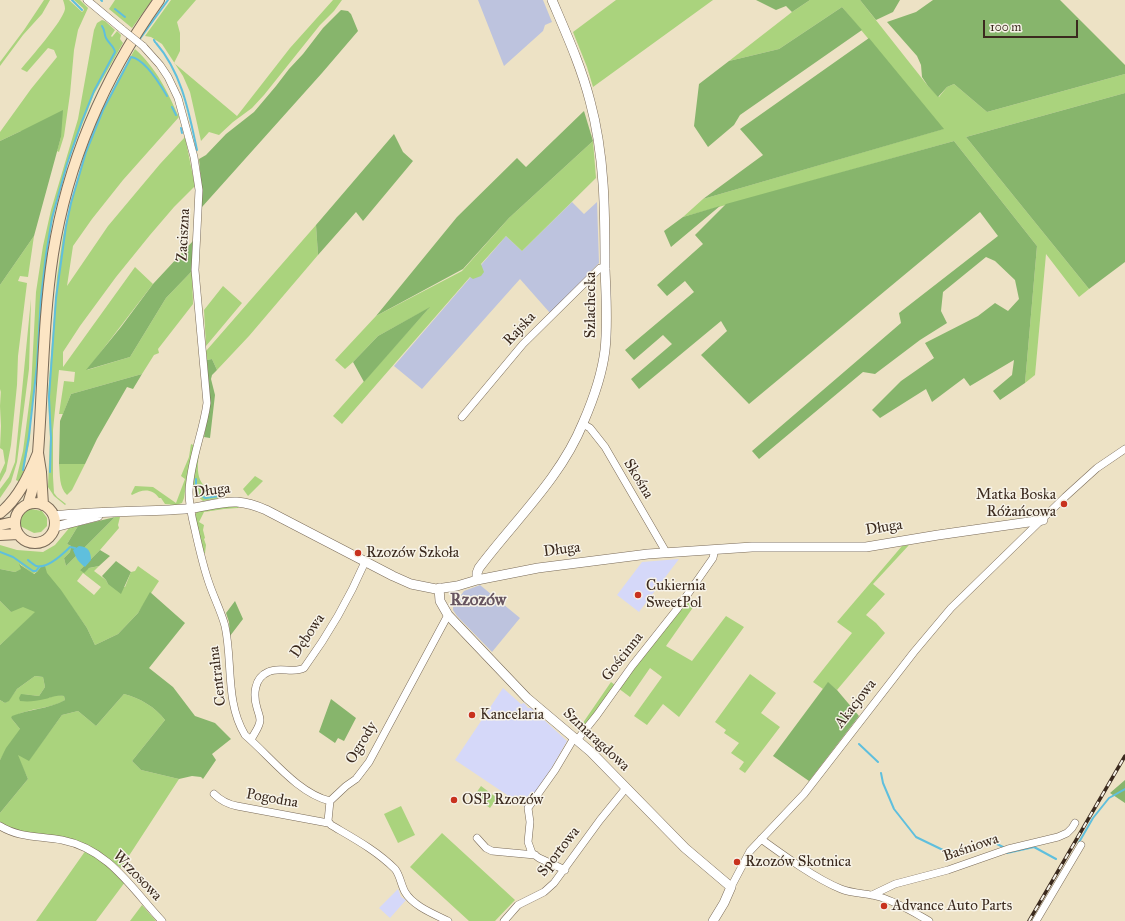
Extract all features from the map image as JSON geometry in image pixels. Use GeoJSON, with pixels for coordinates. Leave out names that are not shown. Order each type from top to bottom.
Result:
{"type":"FeatureCollection","features":[{"type":"Feature","properties":{"kind":"main road"},"geometry":{"type":"LineString","coordinates":[[43,505],[38,452],[51,274],[58,228],[69,183],[84,136],[108,83],[139,28],[159,0]]}},
{"type":"Feature","properties":{"kind":"main road"},"geometry":{"type":"LineString","coordinates":[[0,513],[16,497],[38,452]]}},
{"type":"Feature","properties":{"kind":"main road"},"geometry":{"type":"LineString","coordinates":[[28,504],[43,505],[54,516],[55,527],[53,533],[49,538],[38,543],[26,541],[18,534],[14,522],[19,512],[28,504],[32,491],[33,464]]}},
{"type":"Feature","properties":{"kind":"main road"},"geometry":{"type":"LineString","coordinates":[[0,525],[14,522]]}},
{"type":"Feature","properties":{"kind":"main road"},"geometry":{"type":"LineString","coordinates":[[0,535],[18,534]]}},
{"type":"Feature","properties":{"kind":"street","name":"Zaciszna"},"geometry":{"type":"LineString","coordinates":[[87,0],[143,46],[160,65],[168,77],[178,98],[194,157],[199,190],[195,270],[207,403],[192,469],[189,493],[190,508]]}},
{"type":"Feature","properties":{"kind":"street","name":"Szlachecka"},"geometry":{"type":"LineString","coordinates":[[477,580],[479,568],[549,483],[583,424],[600,378],[605,349],[606,268],[602,163],[595,122],[584,79],[552,0]]}},
{"type":"Feature","properties":{"kind":"street","name":"Rajska"},"geometry":{"type":"LineString","coordinates":[[462,417],[497,374],[533,334],[600,268],[606,268]]}},
{"type":"Feature","properties":{"kind":"street","name":"Skośna"},"geometry":{"type":"LineString","coordinates":[[583,424],[590,428],[604,447],[666,552]]}},
{"type":"Feature","properties":{"kind":"street","name":"Akacjowa"},"geometry":{"type":"LineString","coordinates":[[713,921],[722,907],[750,851],[804,794],[961,596],[1043,520],[1065,497],[1092,473],[1125,449]]}},
{"type":"Feature","properties":{"kind":"street","name":"Długa"},"geometry":{"type":"LineString","coordinates":[[54,516],[83,513],[190,508],[228,502],[241,502],[257,506],[411,584],[423,587],[440,588],[457,586],[477,580],[538,568],[666,552],[752,547],[866,547],[1043,520]]}},
{"type":"Feature","properties":{"kind":"street","name":"Centralna"},"geometry":{"type":"LineString","coordinates":[[190,508],[205,570],[225,626],[231,696],[239,725],[245,735],[304,789],[323,800],[330,801]]}},
{"type":"Feature","properties":{"kind":"street","name":"Długa"},"geometry":{"type":"LineString","coordinates":[[55,527],[82,521],[105,513]]}},
{"type":"Feature","properties":{"kind":"street","name":"Gościnna"},"geometry":{"type":"LineString","coordinates":[[535,855],[532,853],[528,845],[530,822],[528,808],[576,739],[597,715],[632,666],[678,608],[713,558],[715,549]]}},
{"type":"Feature","properties":{"kind":"street","name":"Dębowa"},"geometry":{"type":"LineString","coordinates":[[251,740],[259,724],[260,718],[255,700],[256,684],[258,680],[262,675],[274,670],[283,669],[295,671],[304,668],[344,605],[365,562]]}},
{"type":"Feature","properties":{"kind":"street","name":"Szmaragdowa"},"geometry":{"type":"LineString","coordinates":[[440,588],[440,602],[448,615],[527,698],[596,757],[685,848],[731,887]]}},
{"type":"Feature","properties":{"kind":"street","name":"Ogrody"},"geometry":{"type":"LineString","coordinates":[[330,801],[356,779],[369,762],[448,615]]}},
{"type":"Feature","properties":{"kind":"street","name":"Sportowa"},"geometry":{"type":"LineString","coordinates":[[504,921],[518,905],[544,892],[554,883],[565,870],[600,820],[626,788]]}},
{"type":"Feature","properties":{"kind":"street","name":"Pogodna"},"geometry":{"type":"LineString","coordinates":[[214,794],[227,804],[328,823]]}},
{"type":"Feature","properties":{"kind":"street"},"geometry":{"type":"LineString","coordinates":[[330,801],[328,823],[372,850],[396,870],[404,891],[416,904],[435,918],[448,921]]}},
{"type":"Feature","properties":{"kind":"street","name":"Baśniowa"},"geometry":{"type":"LineString","coordinates":[[872,895],[895,884],[948,870],[1008,849],[1058,837],[1067,833],[1075,823]]}},
{"type":"Feature","properties":{"kind":"street","name":"Wrzosowa"},"geometry":{"type":"LineString","coordinates":[[0,826],[20,834],[38,838],[62,840],[86,846],[119,871],[162,921]]}},
{"type":"Feature","properties":{"kind":"street"},"geometry":{"type":"LineString","coordinates":[[477,838],[486,848],[492,851],[535,855],[565,870]]}},
{"type":"Feature","properties":{"kind":"street"},"geometry":{"type":"LineString","coordinates":[[761,838],[776,850],[825,881],[851,893],[872,895],[893,902],[929,921]]}},
{"type":"Feature","properties":{"kind":"street"},"geometry":{"type":"LineString","coordinates":[[1036,921],[1081,845]]}},
{"type":"Feature","properties":{"kind":"shaded area"},"geometry":{"type":"Polygon","coordinates":[[[478,0],[543,0],[552,22],[545,25],[543,31],[504,66],[478,0]]]}},
{"type":"Feature","properties":{"kind":"shaded area"},"geometry":{"type":"Polygon","coordinates":[[[572,202],[584,214],[597,202],[599,263],[550,313],[520,279],[422,389],[394,366],[506,236],[522,251],[572,202]]]}},
{"type":"Feature","properties":{"kind":"shaded area"},"geometry":{"type":"Polygon","coordinates":[[[679,559],[639,612],[617,595],[642,562],[679,559]]]}},
{"type":"Feature","properties":{"kind":"shaded area"},"geometry":{"type":"Polygon","coordinates":[[[480,585],[520,618],[492,652],[453,610],[453,607],[464,591],[480,585]]]}},
{"type":"Feature","properties":{"kind":"shaded area"},"geometry":{"type":"Polygon","coordinates":[[[503,688],[521,704],[524,703],[528,708],[531,708],[567,741],[551,769],[525,807],[455,760],[503,688]]]}},
{"type":"Feature","properties":{"kind":"shaded area"},"geometry":{"type":"Polygon","coordinates":[[[398,889],[401,897],[406,900],[390,918],[379,908],[398,889]]]}},
{"type":"Feature","properties":{"kind":"green space"},"geometry":{"type":"Polygon","coordinates":[[[44,0],[50,0],[42,14],[23,35],[0,66],[0,62],[44,0]]]}},
{"type":"Feature","properties":{"kind":"green space"},"geometry":{"type":"Polygon","coordinates":[[[63,0],[69,0],[82,12],[84,10],[83,8],[74,0],[80,0],[88,8],[78,30],[74,50],[64,136],[59,152],[57,151],[61,137],[21,131],[0,141],[0,132],[31,89],[57,57],[54,50],[48,48],[27,72],[21,69],[59,22],[65,9],[63,0]]]}},
{"type":"Feature","properties":{"kind":"green space"},"geometry":{"type":"Polygon","coordinates":[[[115,0],[152,0],[132,28],[109,9],[115,0]]]}},
{"type":"Feature","properties":{"kind":"green space"},"geometry":{"type":"Polygon","coordinates":[[[171,0],[196,0],[177,22],[180,33],[180,51],[174,63],[162,44],[151,37],[145,36],[171,0]]]}},
{"type":"Feature","properties":{"kind":"green space"},"geometry":{"type":"Polygon","coordinates":[[[333,0],[342,0],[264,95],[252,108],[219,135],[209,132],[201,141],[190,92],[183,76],[175,64],[237,116],[290,48],[333,0]]]}},
{"type":"Feature","properties":{"kind":"green space"},"geometry":{"type":"Polygon","coordinates":[[[616,0],[713,0],[593,87],[573,32],[616,0]]]}},
{"type":"Feature","properties":{"kind":"green space"},"geometry":{"type":"Polygon","coordinates":[[[756,0],[810,0],[792,12],[786,6],[776,10],[756,0]]]}},
{"type":"Feature","properties":{"kind":"green space"},"geometry":{"type":"Polygon","coordinates":[[[810,0],[860,0],[928,86],[939,97],[947,87],[954,84],[987,112],[1125,74],[1125,93],[966,137],[1089,289],[1079,297],[1046,254],[1035,375],[1025,383],[1037,246],[954,141],[683,217],[703,199],[943,129],[842,7],[779,49],[729,61],[792,12],[810,0]]]}},
{"type":"Feature","properties":{"kind":"green space"},"geometry":{"type":"Polygon","coordinates":[[[860,0],[900,0],[893,12],[876,20],[860,0]]]}},
{"type":"Feature","properties":{"kind":"green space"},"geometry":{"type":"Polygon","coordinates":[[[933,0],[1060,0],[1125,65],[1125,74],[987,112],[954,84],[947,87],[938,97],[922,77],[921,65],[917,56],[887,22],[916,12],[933,0]]]}},
{"type":"Feature","properties":{"kind":"green space"},"geometry":{"type":"Polygon","coordinates":[[[842,7],[862,30],[740,115],[734,125],[708,147],[694,126],[699,84],[729,61],[779,49],[842,7]]]}},
{"type":"Feature","properties":{"kind":"green space"},"geometry":{"type":"Polygon","coordinates":[[[341,10],[348,11],[351,14],[358,31],[202,207],[199,159],[206,155],[226,134],[254,112],[323,28],[341,10]]]}},
{"type":"Feature","properties":{"kind":"green space"},"geometry":{"type":"Polygon","coordinates":[[[102,20],[115,30],[111,36],[112,37],[117,31],[121,35],[120,39],[123,43],[94,94],[68,161],[56,205],[48,242],[41,308],[38,365],[31,413],[30,439],[20,482],[16,480],[23,451],[31,389],[36,292],[43,246],[51,210],[78,119],[94,30],[97,23],[102,20]]]}},
{"type":"Feature","properties":{"kind":"green space"},"geometry":{"type":"Polygon","coordinates":[[[869,38],[944,129],[703,199],[763,155],[740,129],[869,38]]]}},
{"type":"Feature","properties":{"kind":"green space"},"geometry":{"type":"Polygon","coordinates":[[[135,49],[149,64],[166,89],[179,117],[123,180],[73,246],[67,286],[108,226],[160,164],[185,137],[195,186],[174,207],[150,235],[116,277],[80,326],[63,352],[63,367],[135,267],[153,284],[87,370],[130,357],[166,298],[192,271],[193,304],[158,349],[159,353],[154,355],[142,374],[71,394],[63,414],[59,414],[64,381],[74,382],[75,372],[59,370],[53,430],[53,477],[54,493],[66,504],[65,505],[54,496],[48,487],[50,437],[48,395],[57,277],[63,236],[71,201],[85,153],[97,121],[135,49]]]}},
{"type":"Feature","properties":{"kind":"green space"},"geometry":{"type":"Polygon","coordinates":[[[1125,93],[1125,262],[1089,289],[966,137],[1125,93]]]}},
{"type":"Feature","properties":{"kind":"green space"},"geometry":{"type":"Polygon","coordinates":[[[63,110],[61,137],[34,236],[0,285],[0,141],[63,110]]]}},
{"type":"Feature","properties":{"kind":"green space"},"geometry":{"type":"Polygon","coordinates":[[[584,111],[593,141],[509,218],[463,269],[376,316],[457,217],[517,158],[526,167],[584,111]]]}},
{"type":"Feature","properties":{"kind":"green space"},"geometry":{"type":"Polygon","coordinates":[[[394,134],[403,152],[413,161],[363,221],[356,212],[318,255],[316,225],[394,134]]]}},
{"type":"Feature","properties":{"kind":"green space"},"geometry":{"type":"Polygon","coordinates":[[[593,141],[596,178],[522,251],[506,236],[481,264],[484,272],[481,276],[473,279],[470,277],[342,424],[333,416],[429,308],[378,336],[345,369],[335,360],[376,316],[462,271],[509,218],[593,141]]]}},
{"type":"Feature","properties":{"kind":"green space"},"geometry":{"type":"Polygon","coordinates":[[[954,141],[1037,246],[1025,383],[1000,400],[993,391],[1012,375],[1014,360],[970,386],[964,378],[932,402],[926,389],[880,418],[872,410],[901,381],[934,358],[925,343],[978,316],[995,303],[1008,311],[1019,299],[1015,280],[995,261],[986,257],[943,292],[941,311],[947,323],[920,340],[875,374],[863,372],[759,459],[752,451],[901,323],[899,313],[998,236],[980,212],[749,404],[701,355],[727,331],[721,321],[639,389],[631,379],[672,344],[663,335],[634,360],[625,350],[694,292],[685,281],[667,296],[657,285],[703,244],[695,235],[726,204],[954,141]]]}},
{"type":"Feature","properties":{"kind":"green space"},"geometry":{"type":"Polygon","coordinates":[[[720,206],[671,247],[664,231],[683,217],[720,206]]]}},
{"type":"Feature","properties":{"kind":"green space"},"geometry":{"type":"Polygon","coordinates":[[[316,225],[318,255],[249,336],[217,370],[212,359],[207,360],[206,351],[316,225]]]}},
{"type":"Feature","properties":{"kind":"green space"},"geometry":{"type":"Polygon","coordinates":[[[34,236],[28,277],[20,276],[18,281],[27,283],[18,356],[17,385],[11,445],[6,471],[0,482],[0,474],[5,463],[3,450],[0,448],[0,285],[34,236]]]}},
{"type":"Feature","properties":{"kind":"green space"},"geometry":{"type":"Polygon","coordinates":[[[193,241],[192,271],[166,298],[130,357],[86,370],[153,284],[193,241]]]}},
{"type":"Feature","properties":{"kind":"green space"},"geometry":{"type":"Polygon","coordinates":[[[223,286],[242,303],[206,346],[204,310],[223,286]]]}},
{"type":"Feature","properties":{"kind":"green space"},"geometry":{"type":"Polygon","coordinates":[[[31,299],[29,369],[17,462],[11,482],[0,498],[0,489],[9,477],[15,462],[31,299]]]}},
{"type":"Feature","properties":{"kind":"green space"},"geometry":{"type":"Polygon","coordinates":[[[430,307],[364,382],[353,362],[378,336],[430,307]]]}},
{"type":"Feature","properties":{"kind":"green space"},"geometry":{"type":"Polygon","coordinates":[[[212,359],[217,370],[212,375],[211,379],[215,395],[210,438],[204,437],[209,407],[207,360],[212,359]]]}},
{"type":"Feature","properties":{"kind":"green space"},"geometry":{"type":"Polygon","coordinates":[[[142,374],[133,389],[127,387],[97,439],[85,464],[59,464],[60,421],[71,394],[142,374]]]}},
{"type":"Feature","properties":{"kind":"green space"},"geometry":{"type":"Polygon","coordinates":[[[191,444],[195,446],[182,503],[176,505],[165,504],[161,498],[153,492],[147,490],[132,495],[131,494],[135,486],[153,487],[176,503],[185,479],[181,476],[189,457],[191,444]]]}},
{"type":"Feature","properties":{"kind":"green space"},"geometry":{"type":"Polygon","coordinates":[[[199,448],[198,474],[200,480],[209,490],[226,497],[203,501],[195,494],[194,486],[192,486],[199,448]]]}},
{"type":"Feature","properties":{"kind":"green space"},"geometry":{"type":"Polygon","coordinates":[[[59,464],[85,464],[72,490],[67,495],[61,485],[59,464]]]}},
{"type":"Feature","properties":{"kind":"green space"},"geometry":{"type":"Polygon","coordinates":[[[255,476],[263,481],[248,496],[243,489],[255,476]]]}},
{"type":"Feature","properties":{"kind":"green space"},"geometry":{"type":"Polygon","coordinates":[[[222,506],[240,506],[238,508],[204,512],[199,522],[204,525],[203,530],[206,545],[204,553],[194,516],[197,512],[222,506]]]}},
{"type":"Feature","properties":{"kind":"green space"},"geometry":{"type":"Polygon","coordinates":[[[31,509],[42,511],[47,518],[47,526],[41,532],[34,533],[20,526],[22,515],[31,509]]]}},
{"type":"Feature","properties":{"kind":"green space"},"geometry":{"type":"Polygon","coordinates":[[[115,517],[120,517],[118,525],[119,528],[80,570],[99,566],[94,571],[106,580],[108,584],[125,587],[131,572],[135,571],[138,566],[159,581],[138,613],[118,634],[95,645],[87,628],[60,590],[0,645],[0,601],[11,612],[38,571],[33,574],[20,564],[22,569],[15,572],[0,569],[0,545],[17,550],[43,552],[55,545],[70,527],[78,526],[67,544],[71,546],[70,552],[64,558],[66,566],[115,517]],[[83,573],[77,581],[94,595],[101,587],[83,573]]]}},
{"type":"Feature","properties":{"kind":"green space"},"geometry":{"type":"Polygon","coordinates":[[[115,517],[66,566],[64,558],[70,552],[71,546],[67,544],[78,526],[115,517]]]}},
{"type":"Feature","properties":{"kind":"green space"},"geometry":{"type":"Polygon","coordinates":[[[909,545],[873,584],[885,594],[866,615],[885,633],[837,690],[828,683],[823,689],[813,682],[852,633],[837,622],[902,546],[909,545]]]}},
{"type":"Feature","properties":{"kind":"green space"},"geometry":{"type":"Polygon","coordinates":[[[100,550],[110,556],[99,566],[89,568],[84,573],[80,570],[100,550]]]}},
{"type":"Feature","properties":{"kind":"green space"},"geometry":{"type":"Polygon","coordinates":[[[116,561],[131,572],[121,594],[108,584],[102,576],[116,561]]]}},
{"type":"Feature","properties":{"kind":"green space"},"geometry":{"type":"Polygon","coordinates":[[[19,564],[34,574],[41,567],[45,566],[47,573],[61,590],[87,628],[95,645],[118,634],[138,613],[150,592],[185,623],[149,668],[173,687],[195,716],[215,723],[231,739],[212,754],[216,760],[203,779],[201,777],[192,776],[179,779],[141,770],[132,761],[165,720],[157,711],[147,704],[124,694],[96,726],[78,711],[62,715],[29,761],[18,755],[28,779],[0,813],[0,760],[6,748],[20,729],[11,718],[12,716],[65,700],[64,696],[54,696],[36,701],[20,701],[19,698],[21,694],[39,696],[45,687],[43,677],[35,676],[17,689],[9,701],[5,703],[0,700],[0,645],[35,612],[23,607],[11,612],[0,601],[0,569],[15,572],[21,569],[19,564]]]}},
{"type":"Feature","properties":{"kind":"green space"},"geometry":{"type":"Polygon","coordinates":[[[686,600],[694,606],[666,646],[692,661],[726,616],[744,627],[679,717],[663,704],[647,725],[634,716],[662,677],[650,668],[630,697],[618,688],[686,600]]]}},
{"type":"Feature","properties":{"kind":"green space"},"geometry":{"type":"Polygon","coordinates":[[[235,601],[243,619],[230,636],[229,622],[226,613],[235,601]]]}},
{"type":"Feature","properties":{"kind":"green space"},"geometry":{"type":"Polygon","coordinates":[[[750,674],[776,693],[761,713],[780,727],[745,773],[739,769],[744,762],[731,753],[739,743],[724,733],[726,730],[715,722],[750,674]]]}},
{"type":"Feature","properties":{"kind":"green space"},"geometry":{"type":"Polygon","coordinates":[[[35,676],[43,677],[45,687],[39,696],[21,694],[48,698],[56,695],[64,696],[65,700],[18,714],[11,718],[20,729],[29,760],[62,715],[78,711],[96,726],[124,694],[147,704],[157,711],[165,720],[132,761],[141,770],[179,779],[121,868],[99,852],[22,832],[0,824],[0,813],[28,779],[11,742],[0,760],[0,700],[5,703],[17,689],[35,676]]]}},
{"type":"Feature","properties":{"kind":"green space"},"geometry":{"type":"Polygon","coordinates":[[[611,682],[615,685],[595,714],[580,732],[578,730],[611,682]]]}},
{"type":"Feature","properties":{"kind":"green space"},"geometry":{"type":"Polygon","coordinates":[[[828,682],[837,690],[859,716],[809,781],[773,756],[828,682]]]}},
{"type":"Feature","properties":{"kind":"green space"},"geometry":{"type":"Polygon","coordinates":[[[331,699],[356,718],[344,741],[338,738],[335,743],[319,732],[331,699]]]}},
{"type":"Feature","properties":{"kind":"green space"},"geometry":{"type":"Polygon","coordinates":[[[1125,780],[1125,803],[1110,793],[1125,780]]]}},
{"type":"Feature","properties":{"kind":"green space"},"geometry":{"type":"Polygon","coordinates":[[[481,786],[497,798],[490,808],[474,796],[481,786]]]}},
{"type":"Feature","properties":{"kind":"green space"},"geometry":{"type":"Polygon","coordinates":[[[401,806],[415,835],[398,843],[384,814],[401,806]]]}},
{"type":"Feature","properties":{"kind":"green space"},"geometry":{"type":"Polygon","coordinates":[[[442,833],[515,900],[495,921],[469,921],[410,867],[442,833]]]}},
{"type":"Feature","properties":{"kind":"green space"},"geometry":{"type":"Polygon","coordinates":[[[86,850],[96,856],[125,882],[96,921],[36,921],[86,850]]]}},
{"type":"Feature","properties":{"kind":"green space"},"geometry":{"type":"Polygon","coordinates":[[[142,905],[156,921],[130,921],[142,905]]]}},
{"type":"Feature","properties":{"kind":"water"},"geometry":{"type":"Polygon","coordinates":[[[79,546],[87,548],[90,554],[91,560],[85,567],[78,560],[73,550],[79,546]]]}},
{"type":"Feature","properties":{"kind":"waterway"},"geometry":{"type":"LineString","coordinates":[[72,0],[82,10]]}},
{"type":"Feature","properties":{"kind":"waterway"},"geometry":{"type":"LineString","coordinates":[[134,47],[168,0]]}},
{"type":"Feature","properties":{"kind":"waterway"},"geometry":{"type":"LineString","coordinates":[[115,9],[125,17]]}},
{"type":"Feature","properties":{"kind":"waterway"},"geometry":{"type":"LineString","coordinates":[[23,470],[29,436],[37,365],[41,297],[52,218],[67,164],[82,121],[94,91],[115,52],[114,48],[106,38],[102,26]]}},
{"type":"Feature","properties":{"kind":"waterway"},"geometry":{"type":"LineString","coordinates":[[156,43],[165,55],[178,80],[187,108],[197,150]]}},
{"type":"Feature","properties":{"kind":"waterway"},"geometry":{"type":"LineString","coordinates":[[50,472],[51,438],[49,397],[56,298],[66,226],[86,152],[103,110],[131,57],[142,62],[147,67],[167,96]]}},
{"type":"Feature","properties":{"kind":"waterway"},"geometry":{"type":"LineString","coordinates":[[172,107],[176,115]]}},
{"type":"Feature","properties":{"kind":"waterway"},"geometry":{"type":"LineString","coordinates":[[181,128],[182,133]]}},
{"type":"Feature","properties":{"kind":"waterway"},"geometry":{"type":"LineString","coordinates":[[196,479],[196,489],[198,493]]}},
{"type":"Feature","properties":{"kind":"waterway"},"geometry":{"type":"LineString","coordinates":[[201,495],[205,498],[219,496]]}},
{"type":"Feature","properties":{"kind":"waterway"},"geometry":{"type":"LineString","coordinates":[[28,560],[36,566],[45,565],[50,563],[70,547],[75,548]]}},
{"type":"Feature","properties":{"kind":"waterway"},"geometry":{"type":"LineString","coordinates":[[0,552],[13,557],[33,571],[36,571],[40,566]]}},
{"type":"Feature","properties":{"kind":"waterway"},"geometry":{"type":"LineString","coordinates":[[859,744],[878,762]]}},
{"type":"Feature","properties":{"kind":"waterway"},"geometry":{"type":"LineString","coordinates":[[881,773],[883,783],[894,809],[916,837],[945,851],[958,851],[984,842]]}},
{"type":"Feature","properties":{"kind":"waterway"},"geometry":{"type":"LineString","coordinates":[[1078,844],[1093,818],[1109,798],[1125,789]]}},
{"type":"Feature","properties":{"kind":"waterway"},"geometry":{"type":"LineString","coordinates":[[991,841],[1003,847]]}},
{"type":"Feature","properties":{"kind":"waterway"},"geometry":{"type":"LineString","coordinates":[[1007,853],[1034,847],[1056,859]]}},
{"type":"Feature","properties":{"kind":"railway"},"geometry":{"type":"LineString","coordinates":[[1029,921],[1125,756]]}},
{"type":"Feature","properties":{"kind":"place","name":"Matka Boska Różańcowa"},"geometry":{"type":"Point","coordinates":[1064,504]}},
{"type":"Feature","properties":{"kind":"place","name":"Rzozów Szkoła"},"geometry":{"type":"Point","coordinates":[358,553]}},
{"type":"Feature","properties":{"kind":"place","name":"Cukiernia SweetPol"},"geometry":{"type":"Point","coordinates":[638,595]}},
{"type":"Feature","properties":{"kind":"place","name":"Kancelaria"},"geometry":{"type":"Point","coordinates":[472,715]}},
{"type":"Feature","properties":{"kind":"place","name":"OSP Rzozów"},"geometry":{"type":"Point","coordinates":[454,800]}},
{"type":"Feature","properties":{"kind":"place","name":"Rzozów Skotnica"},"geometry":{"type":"Point","coordinates":[737,862]}},
{"type":"Feature","properties":{"kind":"place","name":"Advance Auto Parts"},"geometry":{"type":"Point","coordinates":[884,906]}},
{"type":"Feature","properties":{"kind":"district","name":"Rzozów"},"geometry":{"type":"Point","coordinates":[478,601]}}]}
